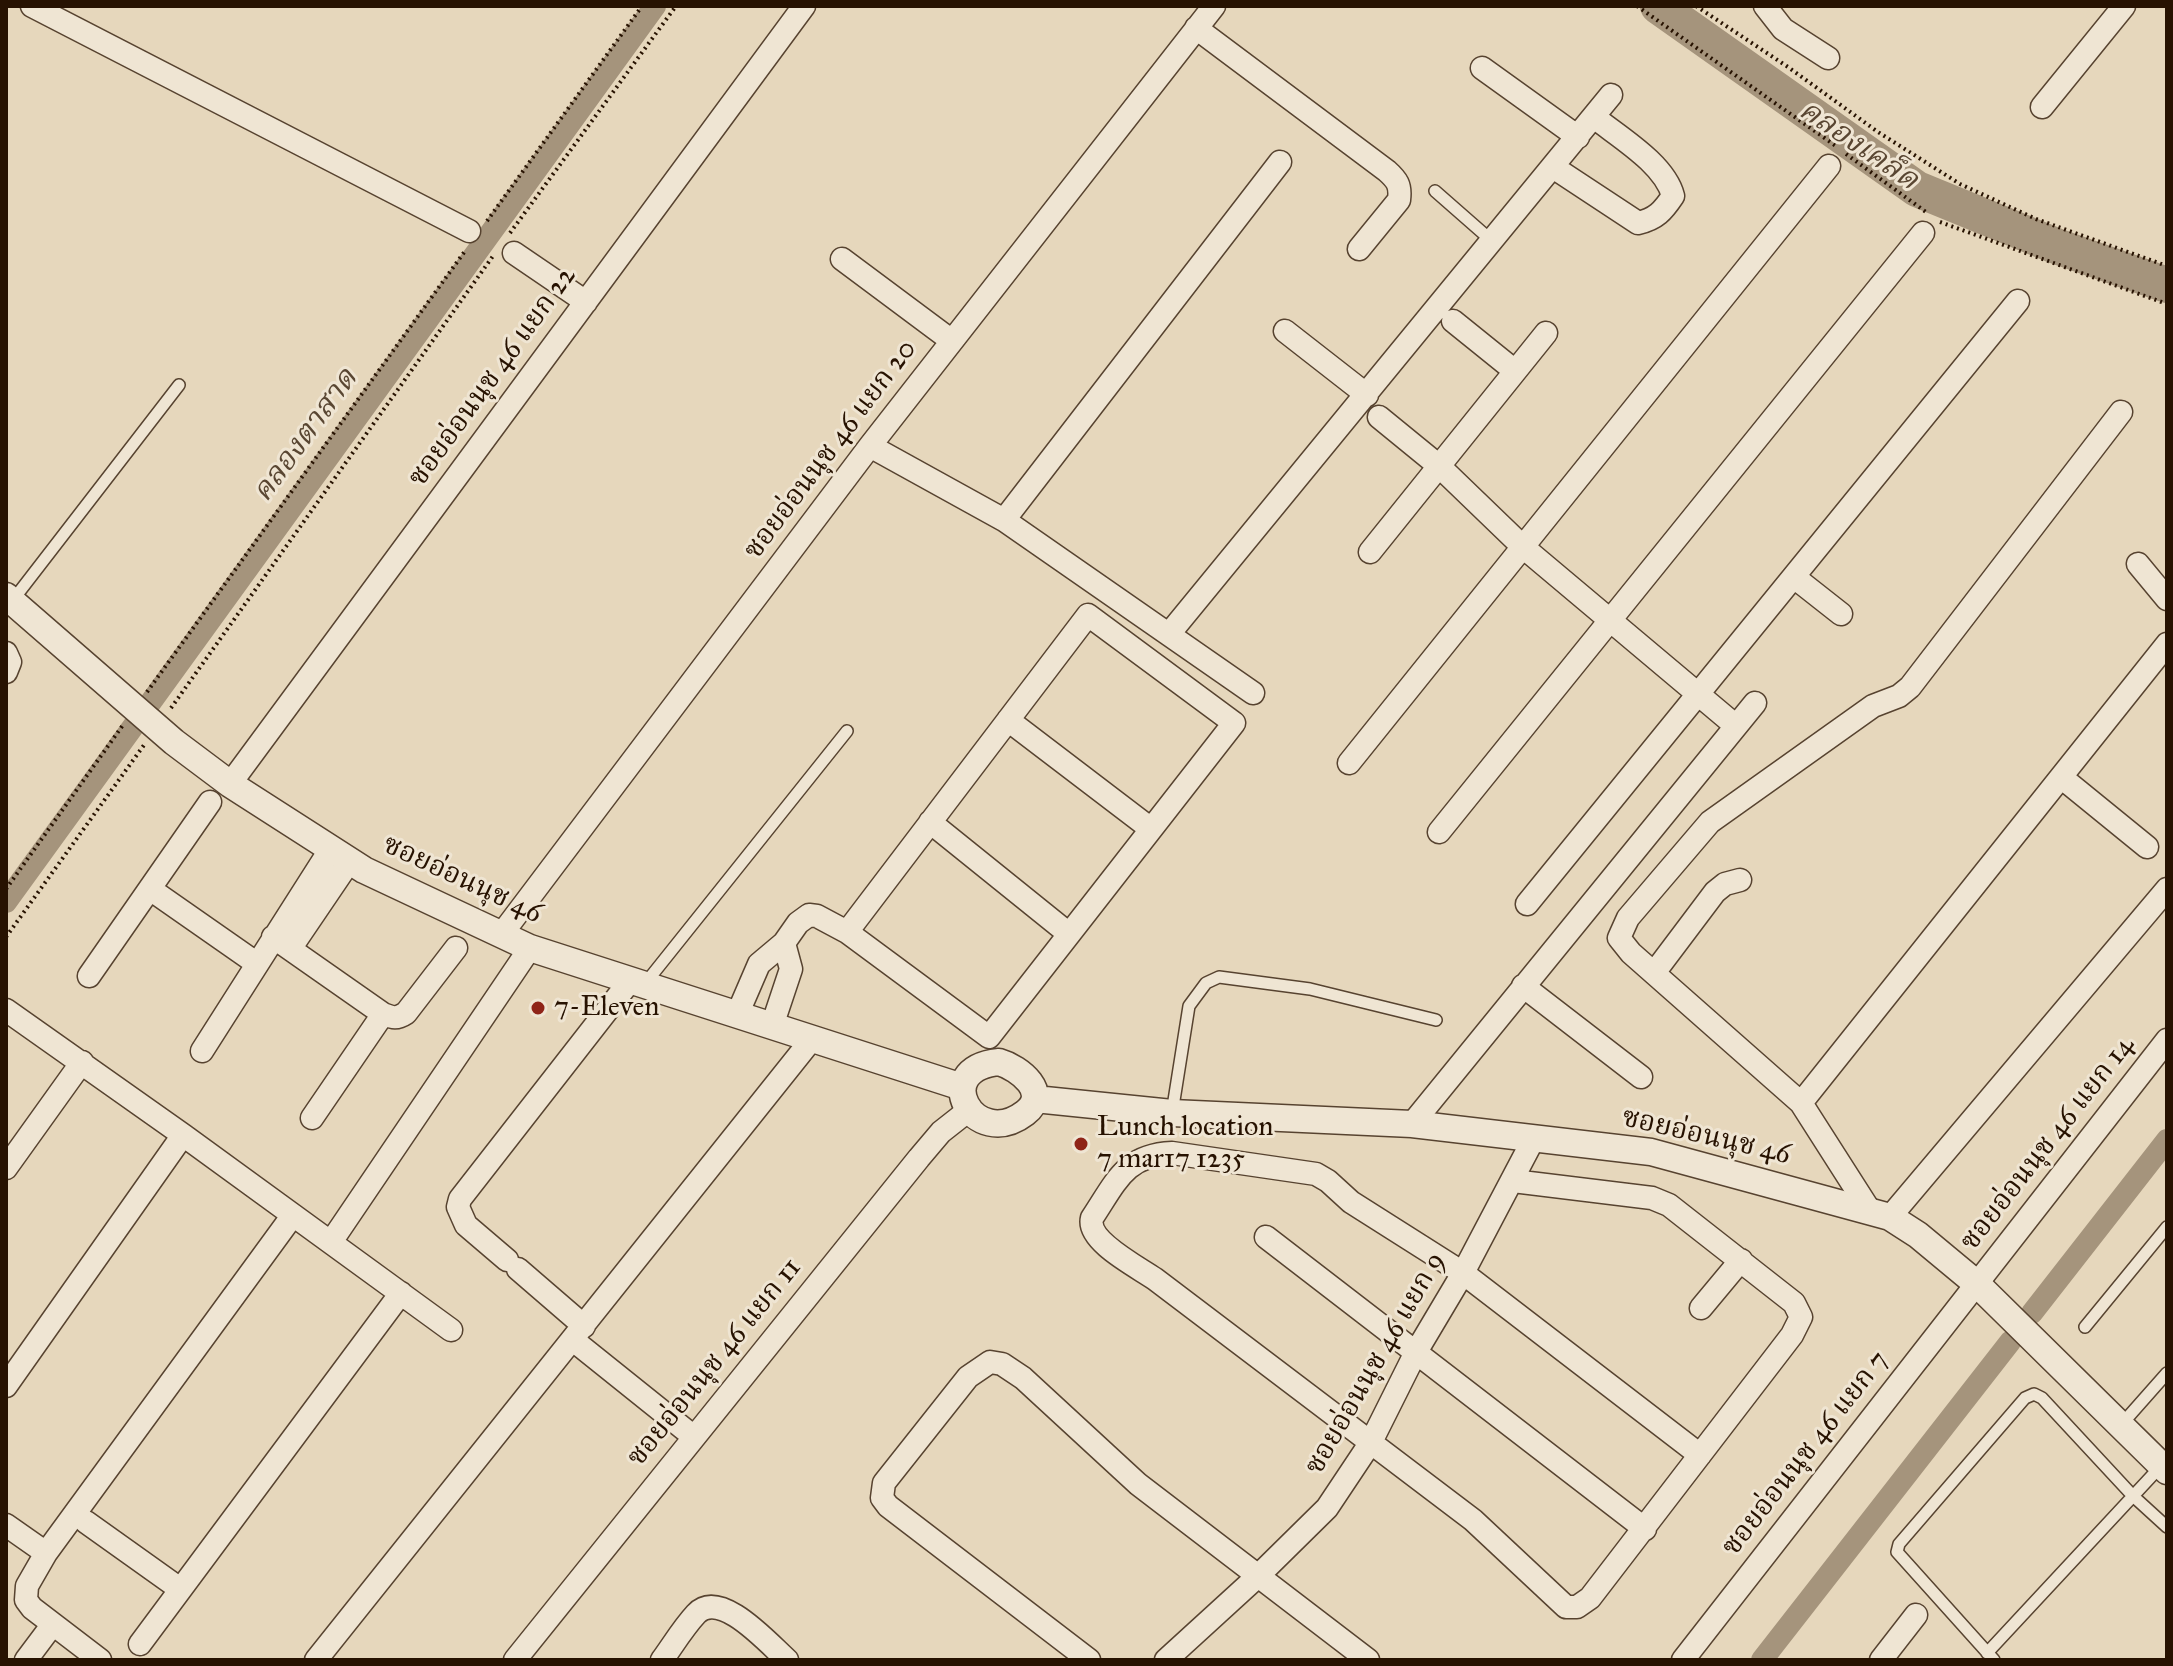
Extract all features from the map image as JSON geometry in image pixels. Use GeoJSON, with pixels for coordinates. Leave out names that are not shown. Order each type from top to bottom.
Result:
{"type":"FeatureCollection","features":[{"type":"Feature","properties":{"kind":"street"},"geometry":{"type":"LineString","coordinates":[[32,6],[76,15],[474,235]]}},
{"type":"Feature","properties":{"kind":"street","name":"ซอยอ่อนนุช 46 แยก 22"},"geometry":{"type":"LineString","coordinates":[[230,784],[804,6]]}},
{"type":"Feature","properties":{"kind":"street","name":"ซอยอ่อนนุช 46 แยก 20"},"geometry":{"type":"LineString","coordinates":[[501,935],[870,446],[1214,6]]}},
{"type":"Feature","properties":{"kind":"street"},"geometry":{"type":"LineString","coordinates":[[1765,6],[1783,29],[1828,58]]}},
{"type":"Feature","properties":{"kind":"street"},"geometry":{"type":"LineString","coordinates":[[2042,107],[2124,6]]}},
{"type":"Feature","properties":{"kind":"street"},"geometry":{"type":"LineString","coordinates":[[1196,28],[1398,181],[1399,200],[1359,249]]}},
{"type":"Feature","properties":{"kind":"street"},"geometry":{"type":"LineString","coordinates":[[1482,68],[1578,137]]}},
{"type":"Feature","properties":{"kind":"street"},"geometry":{"type":"LineString","coordinates":[[1169,634],[1611,95]]}},
{"type":"Feature","properties":{"kind":"street"},"geometry":{"type":"LineString","coordinates":[[1553,167],[1638,223],[1653,220],[1664,209],[1673,196],[1670,185],[1656,167],[1594,117]]}},
{"type":"Feature","properties":{"kind":"street"},"geometry":{"type":"LineString","coordinates":[[1004,520],[1280,162]]}},
{"type":"Feature","properties":{"kind":"street"},"geometry":{"type":"LineString","coordinates":[[1349,763],[1829,166]]}},
{"type":"Feature","properties":{"kind":"street"},"geometry":{"type":"LineString","coordinates":[[1439,832],[1923,233]]}},
{"type":"Feature","properties":{"kind":"street"},"geometry":{"type":"LineString","coordinates":[[505,248],[586,302]]}},
{"type":"Feature","properties":{"kind":"street"},"geometry":{"type":"LineString","coordinates":[[842,259],[952,341]]}},
{"type":"Feature","properties":{"kind":"street"},"geometry":{"type":"LineString","coordinates":[[1527,904],[2018,301]]}},
{"type":"Feature","properties":{"kind":"street"},"geometry":{"type":"LineString","coordinates":[[1453,321],[1515,371]]}},
{"type":"Feature","properties":{"kind":"street"},"geometry":{"type":"LineString","coordinates":[[1285,331],[1367,395]]}},
{"type":"Feature","properties":{"kind":"street"},"geometry":{"type":"LineString","coordinates":[[1370,552],[1546,333]]}},
{"type":"Feature","properties":{"kind":"street"},"geometry":{"type":"LineString","coordinates":[[2121,412],[1910,687],[1899,696],[1873,706],[1710,822],[1628,918],[1619,938],[1654,973],[1801,1103],[1880,1214],[2167,889]]}},
{"type":"Feature","properties":{"kind":"street"},"geometry":{"type":"LineString","coordinates":[[1379,417],[1439,466],[1523,547],[1736,726]]}},
{"type":"Feature","properties":{"kind":"street"},"geometry":{"type":"LineString","coordinates":[[870,446],[1004,520],[1253,693]]}},
{"type":"Feature","properties":{"kind":"street"},"geometry":{"type":"LineString","coordinates":[[2138,564],[2167,599]]}},
{"type":"Feature","properties":{"kind":"street"},"geometry":{"type":"LineString","coordinates":[[1794,577],[1841,614]]}},
{"type":"Feature","properties":{"kind":"street","name":"ซอยอ่อนนุช 46"},"geometry":{"type":"LineString","coordinates":[[9,598],[166,735],[230,784],[340,856],[530,948],[812,1039],[965,1099]]}},
{"type":"Feature","properties":{"kind":"street"},"geometry":{"type":"LineString","coordinates":[[737,1015],[759,964],[784,943],[798,923],[809,915],[847,932],[989,1037],[1234,723],[1088,615],[847,932]]}},
{"type":"Feature","properties":{"kind":"street"},"geometry":{"type":"LineString","coordinates":[[1801,1103],[2167,644]]}},
{"type":"Feature","properties":{"kind":"street"},"geometry":{"type":"LineString","coordinates":[[6,653],[10,662],[6,672]]}},
{"type":"Feature","properties":{"kind":"street"},"geometry":{"type":"LineString","coordinates":[[1412,1124],[1755,703]]}},
{"type":"Feature","properties":{"kind":"street"},"geometry":{"type":"LineString","coordinates":[[1008,720],[1151,829]]}},
{"type":"Feature","properties":{"kind":"street"},"geometry":{"type":"LineString","coordinates":[[2061,777],[2147,847]]}},
{"type":"Feature","properties":{"kind":"street"},"geometry":{"type":"LineString","coordinates":[[89,976],[210,802]]}},
{"type":"Feature","properties":{"kind":"street"},"geometry":{"type":"LineString","coordinates":[[930,822],[1069,934]]}},
{"type":"Feature","properties":{"kind":"street"},"geometry":{"type":"LineString","coordinates":[[202,1051],[256,963],[282,943],[340,856]]}},
{"type":"Feature","properties":{"kind":"street"},"geometry":{"type":"LineString","coordinates":[[1654,973],[1715,892],[1725,884],[1740,880]]}},
{"type":"Feature","properties":{"kind":"street"},"geometry":{"type":"LineString","coordinates":[[150,889],[256,963]]}},
{"type":"Feature","properties":{"kind":"street"},"geometry":{"type":"LineString","coordinates":[[282,943],[383,1014],[399,1018],[456,948]]}},
{"type":"Feature","properties":{"kind":"street"},"geometry":{"type":"LineString","coordinates":[[772,1026],[791,969],[784,943]]}},
{"type":"Feature","properties":{"kind":"street"},"geometry":{"type":"LineString","coordinates":[[331,1242],[530,948]]}},
{"type":"Feature","properties":{"kind":"street"},"geometry":{"type":"LineString","coordinates":[[637,983],[460,1199],[458,1207],[466,1225],[512,1264],[579,1333],[694,1437]]}},
{"type":"Feature","properties":{"kind":"street"},"geometry":{"type":"LineString","coordinates":[[1523,986],[1641,1077]]}},
{"type":"Feature","properties":{"kind":"street"},"geometry":{"type":"LineString","coordinates":[[6,1010],[451,1330]]}},
{"type":"Feature","properties":{"kind":"street"},"geometry":{"type":"LineString","coordinates":[[312,1118],[383,1014]]}},
{"type":"Feature","properties":{"kind":"street"},"geometry":{"type":"LineString","coordinates":[[316,1660],[812,1039]]}},
{"type":"Feature","properties":{"kind":"street","name":"ซอยอ่อนนุช 46 แยก 14"},"geometry":{"type":"LineString","coordinates":[[1977,1284],[2167,1040]]}},
{"type":"Feature","properties":{"kind":"street"},"geometry":{"type":"LineString","coordinates":[[6,1168],[82,1062]]}},
{"type":"Feature","properties":{"kind":"street"},"geometry":{"type":"LineString","coordinates":[[999,1062],[1025,1075],[1034,1088],[1035,1099],[1023,1115],[999,1125],[987,1122],[965,1099],[973,1070],[985,1063],[999,1062]]}},
{"type":"Feature","properties":{"kind":"street","name":"ซอยอ่อนนุช 46 แยก 11"},"geometry":{"type":"LineString","coordinates":[[515,1660],[965,1099]]}},
{"type":"Feature","properties":{"kind":"street","name":"ซอยอ่อนนุช 46"},"geometry":{"type":"LineString","coordinates":[[1035,1099],[1172,1113],[1412,1124],[1651,1152],[1880,1214],[1918,1235],[1977,1284],[2164,1468]]}},
{"type":"Feature","properties":{"kind":"street"},"geometry":{"type":"LineString","coordinates":[[6,1386],[183,1135]]}},
{"type":"Feature","properties":{"kind":"street","name":"ซอยอ่อนนุช 46 แยก 9"},"geometry":{"type":"LineString","coordinates":[[1166,1660],[1327,1508],[1371,1442],[1416,1352],[1463,1273],[1534,1138]]}},
{"type":"Feature","properties":{"kind":"street"},"geometry":{"type":"LineString","coordinates":[[1513,1181],[1652,1198],[1684,1215],[1741,1260],[1794,1303],[1801,1317],[1792,1335],[1645,1529],[1590,1598],[1577,1607],[1566,1607],[1473,1520],[1093,1233],[1092,1218],[1122,1173],[1131,1164],[1152,1154],[1172,1153],[1316,1174],[1351,1202],[1463,1273],[1700,1455]]}},
{"type":"Feature","properties":{"kind":"street"},"geometry":{"type":"LineString","coordinates":[[100,1660],[32,1608],[24,1593],[46,1553],[293,1215]]}},
{"type":"Feature","properties":{"kind":"street"},"geometry":{"type":"LineString","coordinates":[[1266,1237],[1645,1529]]}},
{"type":"Feature","properties":{"kind":"street"},"geometry":{"type":"LineString","coordinates":[[1701,1308],[1741,1260]]}},
{"type":"Feature","properties":{"kind":"street","name":"ซอยอ่อนนุช 46 แยก 7"},"geometry":{"type":"LineString","coordinates":[[1683,1660],[1977,1284]]}},
{"type":"Feature","properties":{"kind":"street"},"geometry":{"type":"LineString","coordinates":[[140,1644],[401,1293]]}},
{"type":"Feature","properties":{"kind":"street"},"geometry":{"type":"LineString","coordinates":[[1089,1660],[900,1516],[882,1498],[884,1483],[968,1377],[990,1362],[1002,1364],[1023,1378],[1138,1484],[1368,1660]]}},
{"type":"Feature","properties":{"kind":"street"},"geometry":{"type":"LineString","coordinates":[[86,1522],[180,1589]]}},
{"type":"Feature","properties":{"kind":"street"},"geometry":{"type":"LineString","coordinates":[[6,1525],[46,1553]]}},
{"type":"Feature","properties":{"kind":"street"},"geometry":{"type":"LineString","coordinates":[[662,1660],[696,1614],[704,1607],[713,1606],[731,1613],[787,1660]]}},
{"type":"Feature","properties":{"kind":"street"},"geometry":{"type":"LineString","coordinates":[[1881,1660],[1916,1615]]}},
{"type":"Feature","properties":{"kind":"street"},"geometry":{"type":"LineString","coordinates":[[26,1660],[53,1624]]}},
{"type":"Feature","properties":{"kind":"lane"},"geometry":{"type":"LineString","coordinates":[[1435,191],[1492,242]]}},
{"type":"Feature","properties":{"kind":"lane"},"geometry":{"type":"LineString","coordinates":[[9,598],[179,385]]}},
{"type":"Feature","properties":{"kind":"lane"},"geometry":{"type":"LineString","coordinates":[[637,983],[847,731]]}},
{"type":"Feature","properties":{"kind":"lane"},"geometry":{"type":"LineString","coordinates":[[1172,1113],[1189,1006],[1206,983],[1219,977],[1310,989],[1436,1020]]}},
{"type":"Feature","properties":{"kind":"lane"},"geometry":{"type":"LineString","coordinates":[[2085,1327],[2167,1227]]}},
{"type":"Feature","properties":{"kind":"lane"},"geometry":{"type":"LineString","coordinates":[[2120,1425],[2167,1373]]}},
{"type":"Feature","properties":{"kind":"lane"},"geometry":{"type":"LineString","coordinates":[[2164,1468],[2133,1496],[1990,1656],[1897,1552],[1899,1544],[2025,1398],[2034,1394],[2042,1398],[2133,1496],[2167,1527]]}},
{"type":"Feature","properties":{"kind":"path"},"geometry":{"type":"LineString","coordinates":[[6,889],[132,707],[642,6]]}},
{"type":"Feature","properties":{"kind":"path"},"geometry":{"type":"LineString","coordinates":[[6,937],[166,735],[676,6]]}},
{"type":"Feature","properties":{"kind":"path"},"geometry":{"type":"LineString","coordinates":[[1637,6],[1942,224],[2167,304]]}},
{"type":"Feature","properties":{"kind":"path"},"geometry":{"type":"LineString","coordinates":[[1696,6],[1878,132],[1960,184],[2036,219],[2167,266]]}},
{"type":"Feature","properties":{"kind":"waterway","name":"คลองตาสาด"},"geometry":{"type":"LineString","coordinates":[[6,902],[655,6]]}},
{"type":"Feature","properties":{"kind":"waterway","name":"คลองเคล็ด"},"geometry":{"type":"LineString","coordinates":[[1658,6],[1917,189],[2056,246],[2167,285]]}},
{"type":"Feature","properties":{"kind":"waterway"},"geometry":{"type":"LineString","coordinates":[[2032,1313],[2167,1140]]}},
{"type":"Feature","properties":{"kind":"waterway"},"geometry":{"type":"LineString","coordinates":[[1762,1660],[2010,1342]]}},
{"type":"Feature","properties":{"kind":"place","name":"7-Eleven"},"geometry":{"type":"Point","coordinates":[538,1008]}},
{"type":"Feature","properties":{"kind":"place","name":"Lunch location 7 mar17 1235"},"geometry":{"type":"Point","coordinates":[1081,1144]}}]}
